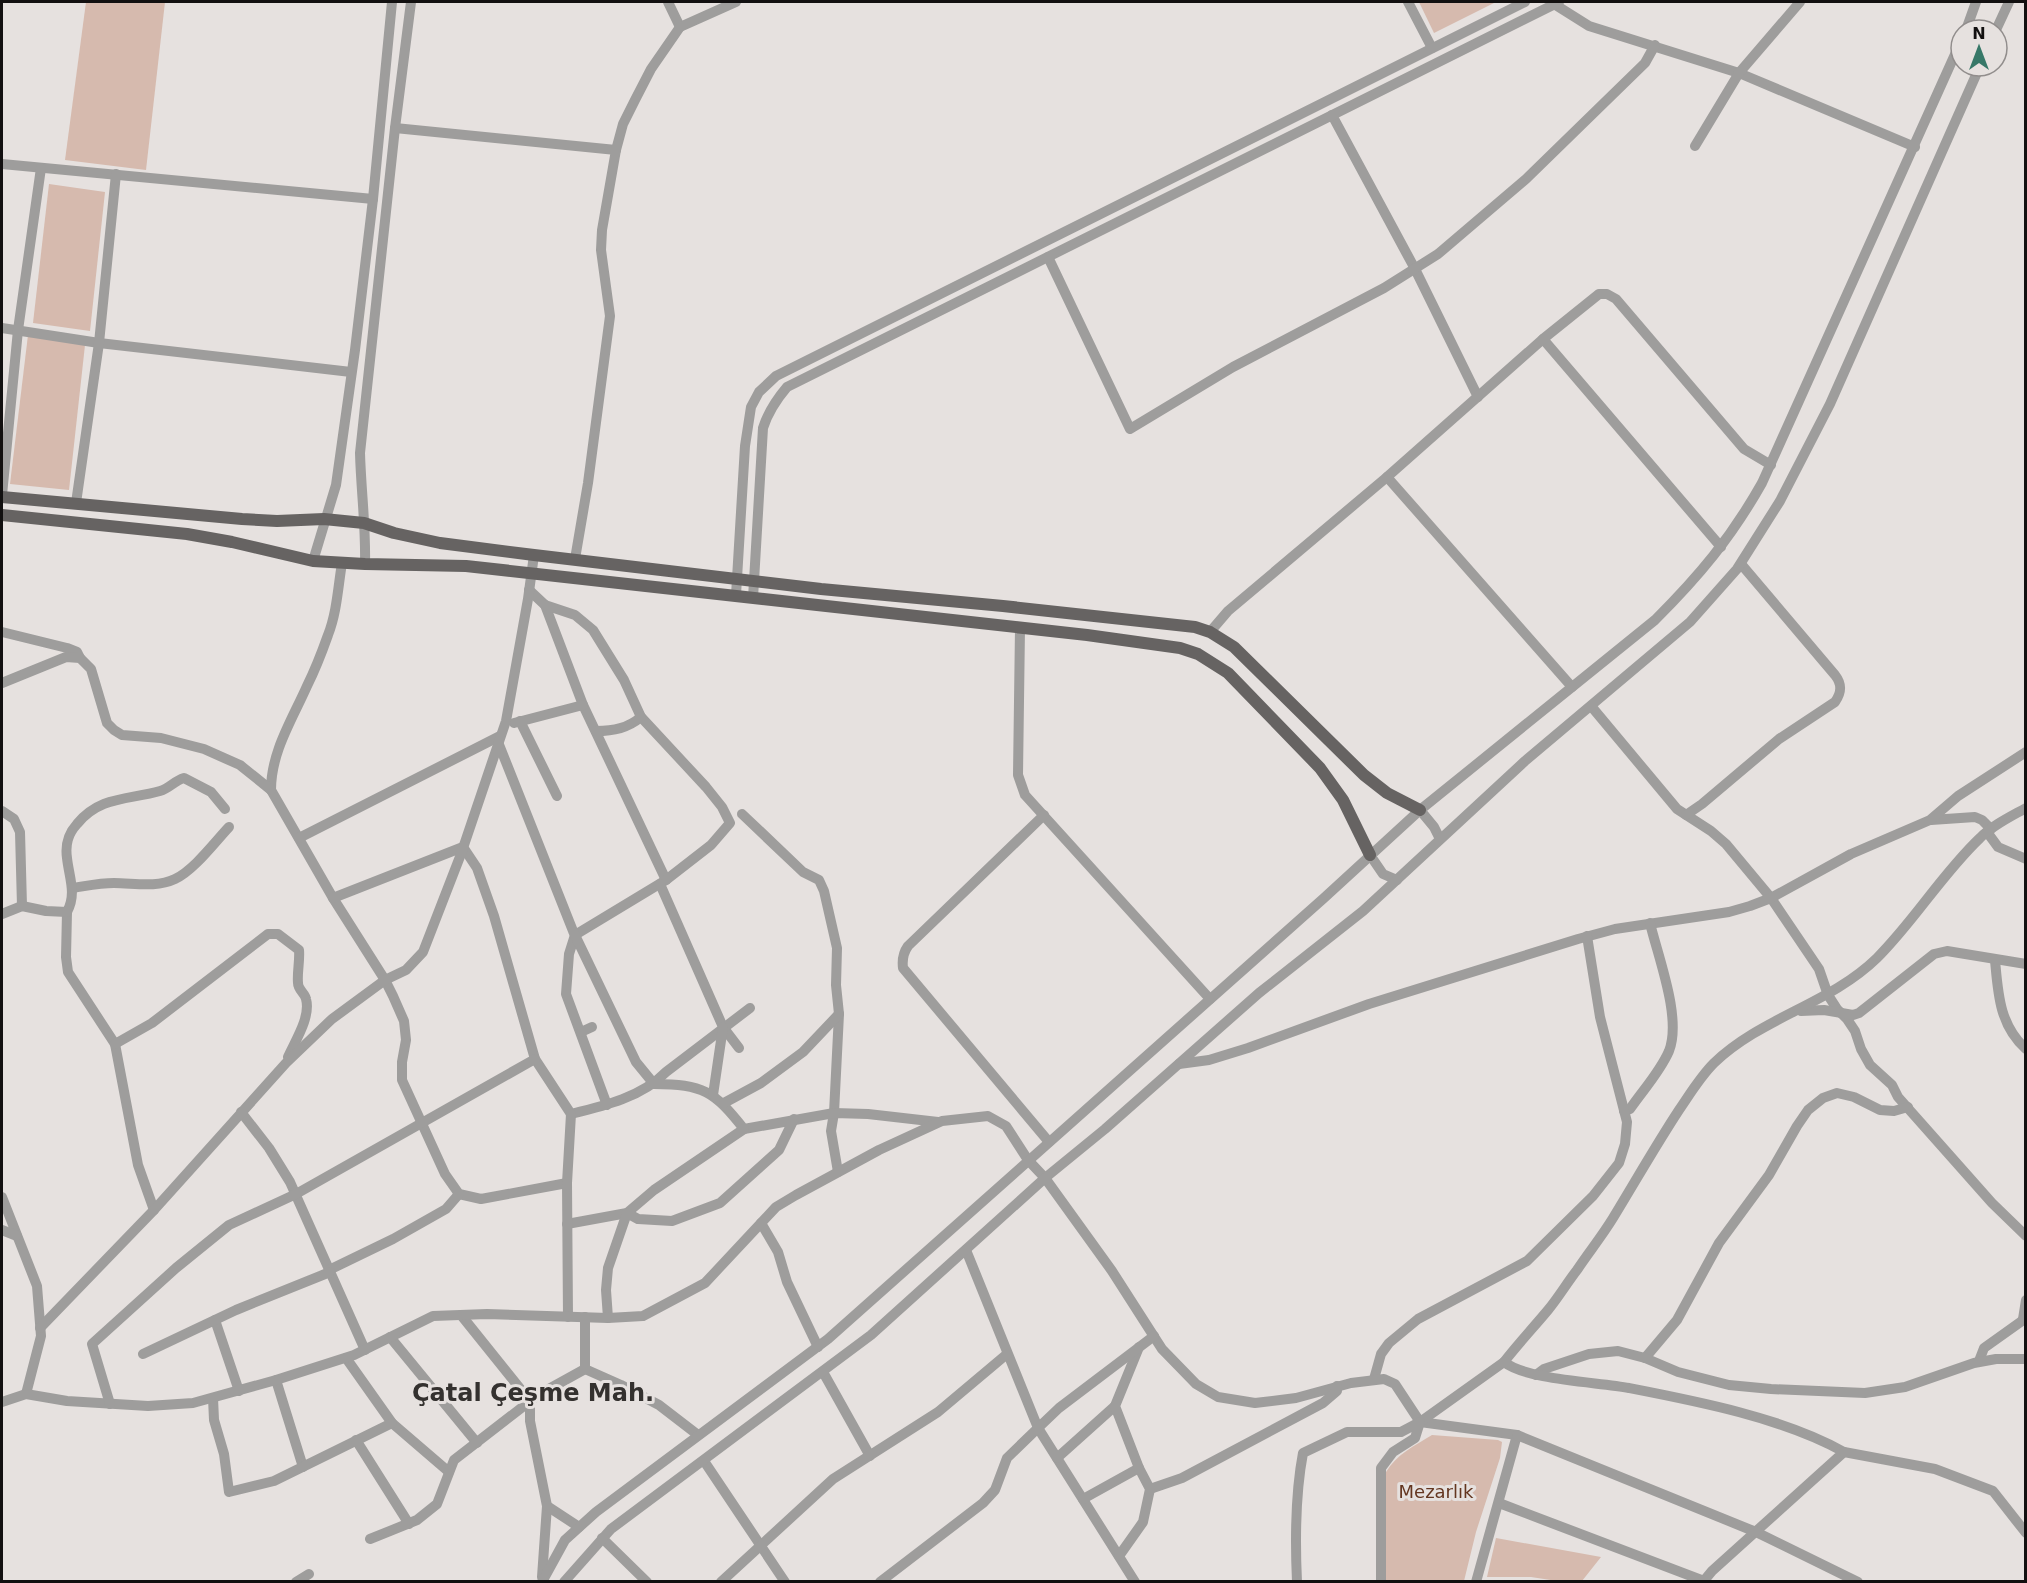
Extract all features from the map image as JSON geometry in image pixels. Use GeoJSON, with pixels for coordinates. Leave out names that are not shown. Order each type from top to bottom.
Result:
{"type":"FeatureCollection","features":[{"type":"Feature","properties":{"kind":"main road"},"geometry":{"type":"LineString","coordinates":[[2,496],[253,519],[324,519],[364,523],[394,533],[440,543],[534,555],[754,582],[1180,624],[1210,632],[1234,647],[1365,775],[1387,793],[1420,810]]}},
{"type":"Feature","properties":{"kind":"main road"},"geometry":{"type":"LineString","coordinates":[[2,515],[188,534],[313,561],[442,564],[736,595],[1180,648],[1214,662],[1228,672],[1320,768],[1343,800],[1370,855]]}},
{"type":"Feature","properties":{"kind":"street"},"geometry":{"type":"LineString","coordinates":[[313,561],[336,485],[373,199],[393,2]]}},
{"type":"Feature","properties":{"kind":"street"},"geometry":{"type":"LineString","coordinates":[[365,564],[360,453],[411,2]]}},
{"type":"Feature","properties":{"kind":"street"},"geometry":{"type":"LineString","coordinates":[[668,2],[680,27]]}},
{"type":"Feature","properties":{"kind":"street"},"geometry":{"type":"LineString","coordinates":[[574,559],[588,483],[610,316],[601,250],[602,230],[616,150],[623,124],[651,69],[680,27],[736,2]]}},
{"type":"Feature","properties":{"kind":"street"},"geometry":{"type":"LineString","coordinates":[[1408,2],[1432,48]]}},
{"type":"Feature","properties":{"kind":"street"},"geometry":{"type":"LineString","coordinates":[[736,595],[746,446],[751,407],[759,392],[776,376],[1525,2]]}},
{"type":"Feature","properties":{"kind":"street"},"geometry":{"type":"LineString","coordinates":[[1695,146],[1739,73],[1800,2]]}},
{"type":"Feature","properties":{"kind":"street"},"geometry":{"type":"LineString","coordinates":[[1970,18],[1976,2]]}},
{"type":"Feature","properties":{"kind":"street"},"geometry":{"type":"LineString","coordinates":[[2002,18],[2009,2]]}},
{"type":"Feature","properties":{"kind":"street"},"geometry":{"type":"LineString","coordinates":[[753,598],[763,428],[768,414],[787,387],[1556,3],[1570,16],[1589,26],[1739,73],[1915,147]]}},
{"type":"Feature","properties":{"kind":"street"},"geometry":{"type":"LineString","coordinates":[[1048,257],[1130,429],[1233,367],[1384,288],[1415,269],[1460,236],[1526,179],[1646,63],[1655,45]]}},
{"type":"Feature","properties":{"kind":"street"},"geometry":{"type":"LineString","coordinates":[[542,1581],[565,1540],[596,1512],[818,1347],[1420,810],[1655,620],[1689,586],[1721,547],[1746,510],[1771,465],[1949,69]]}},
{"type":"Feature","properties":{"kind":"street"},"geometry":{"type":"LineString","coordinates":[[564,1581],[611,1529],[871,1335],[1045,1178],[1259,993],[1363,911],[1525,761],[1690,622],[1741,564],[1780,501],[1830,404],[1975,78]]}},
{"type":"Feature","properties":{"kind":"street"},"geometry":{"type":"LineString","coordinates":[[1332,115],[1415,269],[1478,396]]}},
{"type":"Feature","properties":{"kind":"street"},"geometry":{"type":"LineString","coordinates":[[395,128],[616,150]]}},
{"type":"Feature","properties":{"kind":"street"},"geometry":{"type":"LineString","coordinates":[[2,164],[373,199]]}},
{"type":"Feature","properties":{"kind":"street"},"geometry":{"type":"LineString","coordinates":[[2,496],[6,405],[41,168]]}},
{"type":"Feature","properties":{"kind":"street"},"geometry":{"type":"LineString","coordinates":[[76,503],[99,344],[116,174]]}},
{"type":"Feature","properties":{"kind":"street"},"geometry":{"type":"LineString","coordinates":[[1210,632],[1228,611],[1387,477],[1596,295],[1610,295],[1616,299],[1744,449],[1771,465]]}},
{"type":"Feature","properties":{"kind":"street"},"geometry":{"type":"LineString","coordinates":[[2,328],[99,344],[351,372]]}},
{"type":"Feature","properties":{"kind":"street"},"geometry":{"type":"LineString","coordinates":[[1544,339],[1721,547]]}},
{"type":"Feature","properties":{"kind":"street"},"geometry":{"type":"LineString","coordinates":[[1387,477],[1572,687]]}},
{"type":"Feature","properties":{"kind":"street"},"geometry":{"type":"LineString","coordinates":[[40,1328],[154,1210],[286,1062],[332,1019],[385,980],[406,970],[423,952],[464,847],[501,735],[534,555]]}},
{"type":"Feature","properties":{"kind":"street"},"geometry":{"type":"LineString","coordinates":[[271,790],[271,777],[278,750],[329,633],[336,608],[342,563]]}},
{"type":"Feature","properties":{"kind":"street"},"geometry":{"type":"LineString","coordinates":[[1686,815],[1779,739],[1835,702],[1840,696],[1841,688],[1835,675],[1741,564]]}},
{"type":"Feature","properties":{"kind":"street"},"geometry":{"type":"LineString","coordinates":[[529,590],[545,605],[575,615],[593,630],[624,680],[641,717],[706,786],[722,807],[730,823],[711,844],[663,882],[575,935],[569,954],[566,994],[607,1105]]}},
{"type":"Feature","properties":{"kind":"street"},"geometry":{"type":"LineString","coordinates":[[545,605],[583,705],[663,882],[723,1027],[739,1048]]}},
{"type":"Feature","properties":{"kind":"street"},"geometry":{"type":"LineString","coordinates":[[1020,628],[1018,775],[1025,795],[1210,999]]}},
{"type":"Feature","properties":{"kind":"street"},"geometry":{"type":"LineString","coordinates":[[2,632],[78,652],[80,658],[91,669],[107,723],[122,735],[161,738],[212,752],[240,765],[271,790],[333,898],[385,980],[404,1021],[406,1040],[402,1080],[444,1174],[459,1194],[481,1199],[567,1183]]}},
{"type":"Feature","properties":{"kind":"street"},"geometry":{"type":"LineString","coordinates":[[2,683],[66,657],[80,658]]}},
{"type":"Feature","properties":{"kind":"street"},"geometry":{"type":"LineString","coordinates":[[298,838],[501,735],[520,721],[583,705]]}},
{"type":"Feature","properties":{"kind":"street"},"geometry":{"type":"LineString","coordinates":[[1591,706],[1677,809],[1711,831],[1726,844],[1771,898],[1819,969],[1828,995],[1856,1031],[1861,1049],[1870,1065],[1892,1085],[1898,1097],[1992,1203],[2025,1236]]}},
{"type":"Feature","properties":{"kind":"street"},"geometry":{"type":"LineString","coordinates":[[596,731],[609,731],[632,725],[641,717]]}},
{"type":"Feature","properties":{"kind":"street"},"geometry":{"type":"LineString","coordinates":[[520,721],[557,796]]}},
{"type":"Feature","properties":{"kind":"street"},"geometry":{"type":"LineString","coordinates":[[501,735],[575,935],[636,1062],[654,1084]]}},
{"type":"Feature","properties":{"kind":"street"},"geometry":{"type":"LineString","coordinates":[[1178,1064],[1209,1060],[1248,1048],[1369,1004],[1587,936],[1650,923],[1729,912],[1771,898],[1851,854],[1930,820],[1958,796],[2025,752]]}},
{"type":"Feature","properties":{"kind":"street"},"geometry":{"type":"LineString","coordinates":[[154,1210],[135,1152],[130,1114],[115,1044],[68,972],[67,912],[71,905],[72,888],[66,857],[66,843],[71,830],[87,812],[104,803],[160,791],[171,786],[176,780],[184,778],[211,792],[225,809]]}},
{"type":"Feature","properties":{"kind":"street"},"geometry":{"type":"LineString","coordinates":[[1297,1581],[1298,1479],[1303,1453],[1347,1432],[1401,1432],[1420,1422],[1504,1362],[1549,1309],[1599,1238],[1655,1146],[1701,1078],[1727,1051],[1771,1023],[1828,995],[1877,958],[1989,831],[2025,808]]}},
{"type":"Feature","properties":{"kind":"street"},"geometry":{"type":"LineString","coordinates":[[1420,810],[1434,827],[1440,839]]}},
{"type":"Feature","properties":{"kind":"street"},"geometry":{"type":"LineString","coordinates":[[2,811],[14,819],[20,832],[22,906]]}},
{"type":"Feature","properties":{"kind":"street"},"geometry":{"type":"LineString","coordinates":[[742,814],[803,872],[819,880],[824,891],[837,948],[836,985],[839,1014],[831,1131],[838,1172]]}},
{"type":"Feature","properties":{"kind":"street"},"geometry":{"type":"LineString","coordinates":[[1044,815],[908,946],[904,953],[903,968],[1049,1142]]}},
{"type":"Feature","properties":{"kind":"street"},"geometry":{"type":"LineString","coordinates":[[1930,820],[1976,817],[1982,820],[1998,848],[2025,859]]}},
{"type":"Feature","properties":{"kind":"street"},"geometry":{"type":"LineString","coordinates":[[72,888],[111,883],[165,883],[177,878],[190,868],[229,827]]}},
{"type":"Feature","properties":{"kind":"street"},"geometry":{"type":"LineString","coordinates":[[333,898],[464,847]]}},
{"type":"Feature","properties":{"kind":"street"},"geometry":{"type":"LineString","coordinates":[[464,847],[477,868],[494,916],[535,1059],[571,1114],[567,1183],[568,1317]]}},
{"type":"Feature","properties":{"kind":"street"},"geometry":{"type":"LineString","coordinates":[[1370,855],[1383,874],[1397,879]]}},
{"type":"Feature","properties":{"kind":"street"},"geometry":{"type":"LineString","coordinates":[[2,914],[22,906],[67,912]]}},
{"type":"Feature","properties":{"kind":"street"},"geometry":{"type":"LineString","coordinates":[[1624,1111],[1630,1109],[1662,1063],[1669,1051],[1673,1036],[1674,1019],[1650,923]]}},
{"type":"Feature","properties":{"kind":"street"},"geometry":{"type":"LineString","coordinates":[[115,1044],[152,1023],[268,934],[278,934],[299,950],[299,988],[306,997],[307,1006],[286,1062]]}},
{"type":"Feature","properties":{"kind":"street"},"geometry":{"type":"LineString","coordinates":[[1374,1379],[1381,1354],[1389,1343],[1418,1319],[1527,1261],[1593,1196],[1623,1154],[1627,1129],[1600,1017],[1587,936]]}},
{"type":"Feature","properties":{"kind":"street"},"geometry":{"type":"LineString","coordinates":[[1795,1011],[1824,1010],[1853,1015],[1864,1011],[1902,977],[1940,951],[2025,964]]}},
{"type":"Feature","properties":{"kind":"street"},"geometry":{"type":"LineString","coordinates":[[1995,960],[2002,1011],[2009,1029],[2025,1049]]}},
{"type":"Feature","properties":{"kind":"street"},"geometry":{"type":"LineString","coordinates":[[571,1114],[607,1105],[654,1084],[666,1072],[750,1008]]}},
{"type":"Feature","properties":{"kind":"street"},"geometry":{"type":"LineString","coordinates":[[724,1103],[762,1083],[803,1052],[839,1014]]}},
{"type":"Feature","properties":{"kind":"street"},"geometry":{"type":"LineString","coordinates":[[581,1032],[591,1027]]}},
{"type":"Feature","properties":{"kind":"street"},"geometry":{"type":"LineString","coordinates":[[713,1095],[723,1027]]}},
{"type":"Feature","properties":{"kind":"street"},"geometry":{"type":"LineString","coordinates":[[110,1404],[92,1344],[176,1268],[229,1225],[296,1194],[535,1059]]}},
{"type":"Feature","properties":{"kind":"street"},"geometry":{"type":"LineString","coordinates":[[654,1084],[677,1084],[713,1095],[724,1103],[744,1129]]}},
{"type":"Feature","properties":{"kind":"street"},"geometry":{"type":"LineString","coordinates":[[1645,1358],[1677,1320],[1719,1243],[1763,1184],[1808,1110],[1823,1098],[1837,1093],[1854,1096],[1880,1110],[1894,1111],[1908,1107]]}},
{"type":"Feature","properties":{"kind":"street"},"geometry":{"type":"LineString","coordinates":[[241,1112],[280,1164],[296,1194],[365,1350]]}},
{"type":"Feature","properties":{"kind":"street"},"geometry":{"type":"LineString","coordinates":[[567,1224],[627,1213],[654,1190],[744,1129],[834,1113],[868,1114],[939,1122],[988,1116],[1006,1126],[1028,1160],[1045,1178],[1112,1271],[1162,1349],[1196,1384],[1218,1397],[1255,1403],[1278,1401],[1337,1386],[1384,1379],[1395,1384],[1420,1422],[1517,1435],[1756,1532],[1858,1581]]}},
{"type":"Feature","properties":{"kind":"street"},"geometry":{"type":"LineString","coordinates":[[627,1213],[638,1219],[672,1221],[720,1203],[779,1150],[794,1119]]}},
{"type":"Feature","properties":{"kind":"street"},"geometry":{"type":"LineString","coordinates":[[2,1402],[26,1394],[67,1401],[110,1404],[148,1406],[193,1403],[346,1358],[433,1316],[488,1314],[608,1318],[643,1316],[705,1283],[776,1207],[879,1150],[939,1122]]}},
{"type":"Feature","properties":{"kind":"street"},"geometry":{"type":"LineString","coordinates":[[143,1353],[329,1271],[393,1239],[446,1209],[459,1194]]}},
{"type":"Feature","properties":{"kind":"street"},"geometry":{"type":"LineString","coordinates":[[2,1197],[37,1286],[41,1336],[26,1394]]}},
{"type":"Feature","properties":{"kind":"street"},"geometry":{"type":"LineString","coordinates":[[608,1318],[606,1290],[608,1268],[627,1213]]}},
{"type":"Feature","properties":{"kind":"street"},"geometry":{"type":"LineString","coordinates":[[761,1223],[778,1252],[787,1282],[818,1347]]}},
{"type":"Feature","properties":{"kind":"street"},"geometry":{"type":"LineString","coordinates":[[2,1230],[17,1236]]}},
{"type":"Feature","properties":{"kind":"street"},"geometry":{"type":"LineString","coordinates":[[966,1250],[1038,1428],[1135,1581]]}},
{"type":"Feature","properties":{"kind":"street"},"geometry":{"type":"LineString","coordinates":[[1979,1361],[1984,1348],[2024,1318],[2025,1300]]}},
{"type":"Feature","properties":{"kind":"street"},"geometry":{"type":"LineString","coordinates":[[461,1315],[530,1401],[530,1421],[547,1506],[542,1581]]}},
{"type":"Feature","properties":{"kind":"street"},"geometry":{"type":"LineString","coordinates":[[585,1317],[585,1370]]}},
{"type":"Feature","properties":{"kind":"street"},"geometry":{"type":"LineString","coordinates":[[215,1320],[239,1391]]}},
{"type":"Feature","properties":{"kind":"street"},"geometry":{"type":"LineString","coordinates":[[880,1581],[983,1503],[995,1490],[1007,1458],[1059,1408],[1154,1336]]}},
{"type":"Feature","properties":{"kind":"street"},"geometry":{"type":"LineString","coordinates":[[390,1337],[477,1443]]}},
{"type":"Feature","properties":{"kind":"street"},"geometry":{"type":"LineString","coordinates":[[1057,1458],[1115,1406],[1139,1346]]}},
{"type":"Feature","properties":{"kind":"street"},"geometry":{"type":"LineString","coordinates":[[1536,1375],[1544,1369],[1598,1352],[1618,1351],[1645,1358],[1678,1372],[1730,1385],[1851,1393],[1880,1392],[1905,1387],[1979,1361],[2025,1359]]}},
{"type":"Feature","properties":{"kind":"street"},"geometry":{"type":"LineString","coordinates":[[721,1581],[833,1479],[938,1412],[1007,1354]]}},
{"type":"Feature","properties":{"kind":"street"},"geometry":{"type":"LineString","coordinates":[[346,1358],[392,1422],[449,1472]]}},
{"type":"Feature","properties":{"kind":"street"},"geometry":{"type":"LineString","coordinates":[[1504,1362],[1512,1369],[1536,1375],[1629,1388],[1735,1412],[1824,1441],[1844,1452],[1935,1469],[1993,1491],[2025,1533]]}},
{"type":"Feature","properties":{"kind":"street"},"geometry":{"type":"LineString","coordinates":[[585,1370],[621,1385],[659,1405],[698,1435]]}},
{"type":"Feature","properties":{"kind":"street"},"geometry":{"type":"LineString","coordinates":[[370,1539],[417,1520],[437,1504],[454,1460],[530,1401],[585,1370]]}},
{"type":"Feature","properties":{"kind":"street"},"geometry":{"type":"LineString","coordinates":[[823,1372],[870,1456]]}},
{"type":"Feature","properties":{"kind":"street"},"geometry":{"type":"LineString","coordinates":[[276,1380],[303,1467]]}},
{"type":"Feature","properties":{"kind":"street"},"geometry":{"type":"LineString","coordinates":[[1150,1489],[1182,1478],[1323,1403],[1335,1394],[1337,1386]]}},
{"type":"Feature","properties":{"kind":"street"},"geometry":{"type":"LineString","coordinates":[[213,1398],[214,1420],[224,1454],[229,1492],[274,1481],[392,1422]]}},
{"type":"Feature","properties":{"kind":"street"},"geometry":{"type":"LineString","coordinates":[[1115,1406],[1139,1468],[1150,1489],[1143,1521],[1119,1556]]}},
{"type":"Feature","properties":{"kind":"street"},"geometry":{"type":"LineString","coordinates":[[1381,1581],[1381,1468],[1393,1452],[1415,1438],[1420,1422]]}},
{"type":"Feature","properties":{"kind":"street"},"geometry":{"type":"LineString","coordinates":[[1476,1581],[1517,1435]]}},
{"type":"Feature","properties":{"kind":"street"},"geometry":{"type":"LineString","coordinates":[[356,1440],[409,1524]]}},
{"type":"Feature","properties":{"kind":"street"},"geometry":{"type":"LineString","coordinates":[[1499,1503],[1704,1581],[1844,1452]]}},
{"type":"Feature","properties":{"kind":"street"},"geometry":{"type":"LineString","coordinates":[[704,1461],[785,1581]]}},
{"type":"Feature","properties":{"kind":"street"},"geometry":{"type":"LineString","coordinates":[[1083,1499],[1139,1468]]}},
{"type":"Feature","properties":{"kind":"street"},"geometry":{"type":"LineString","coordinates":[[547,1506],[579,1527]]}},
{"type":"Feature","properties":{"kind":"street"},"geometry":{"type":"LineString","coordinates":[[603,1538],[647,1581]]}},
{"type":"Feature","properties":{"kind":"street"},"geometry":{"type":"LineString","coordinates":[[296,1581],[309,1574]]}},
{"type":"Feature","properties":{"kind":"green space"},"geometry":{"type":"Polygon","coordinates":[[[86,2],[165,2],[146,170],[65,160],[86,2]]]}},
{"type":"Feature","properties":{"kind":"green space"},"geometry":{"type":"Polygon","coordinates":[[[1419,2],[1496,2],[1434,33],[1419,2]]]}},
{"type":"Feature","properties":{"kind":"green space"},"geometry":{"type":"Polygon","coordinates":[[[49,184],[105,192],[90,331],[33,323],[49,184]]]}},
{"type":"Feature","properties":{"kind":"green space"},"geometry":{"type":"Polygon","coordinates":[[[28,335],[85,345],[69,490],[10,484],[28,335]]]}},
{"type":"Feature","properties":{"kind":"green space","name":"Mezarlık"},"geometry":{"type":"Polygon","coordinates":[[[1432,1435],[1502,1442],[1500,1458],[1476,1532],[1464,1581],[1386,1582],[1386,1472],[1401,1455],[1432,1435]]]}},
{"type":"Feature","properties":{"kind":"green space"},"geometry":{"type":"Polygon","coordinates":[[[1496,1538],[1601,1557],[1582,1581],[1557,1581],[1531,1577],[1487,1577],[1496,1538]]]}},
{"type":"Feature","properties":{"kind":"district","name":"Çatal Çeşme Mah."},"geometry":{"type":"Point","coordinates":[533,1393]}}]}
